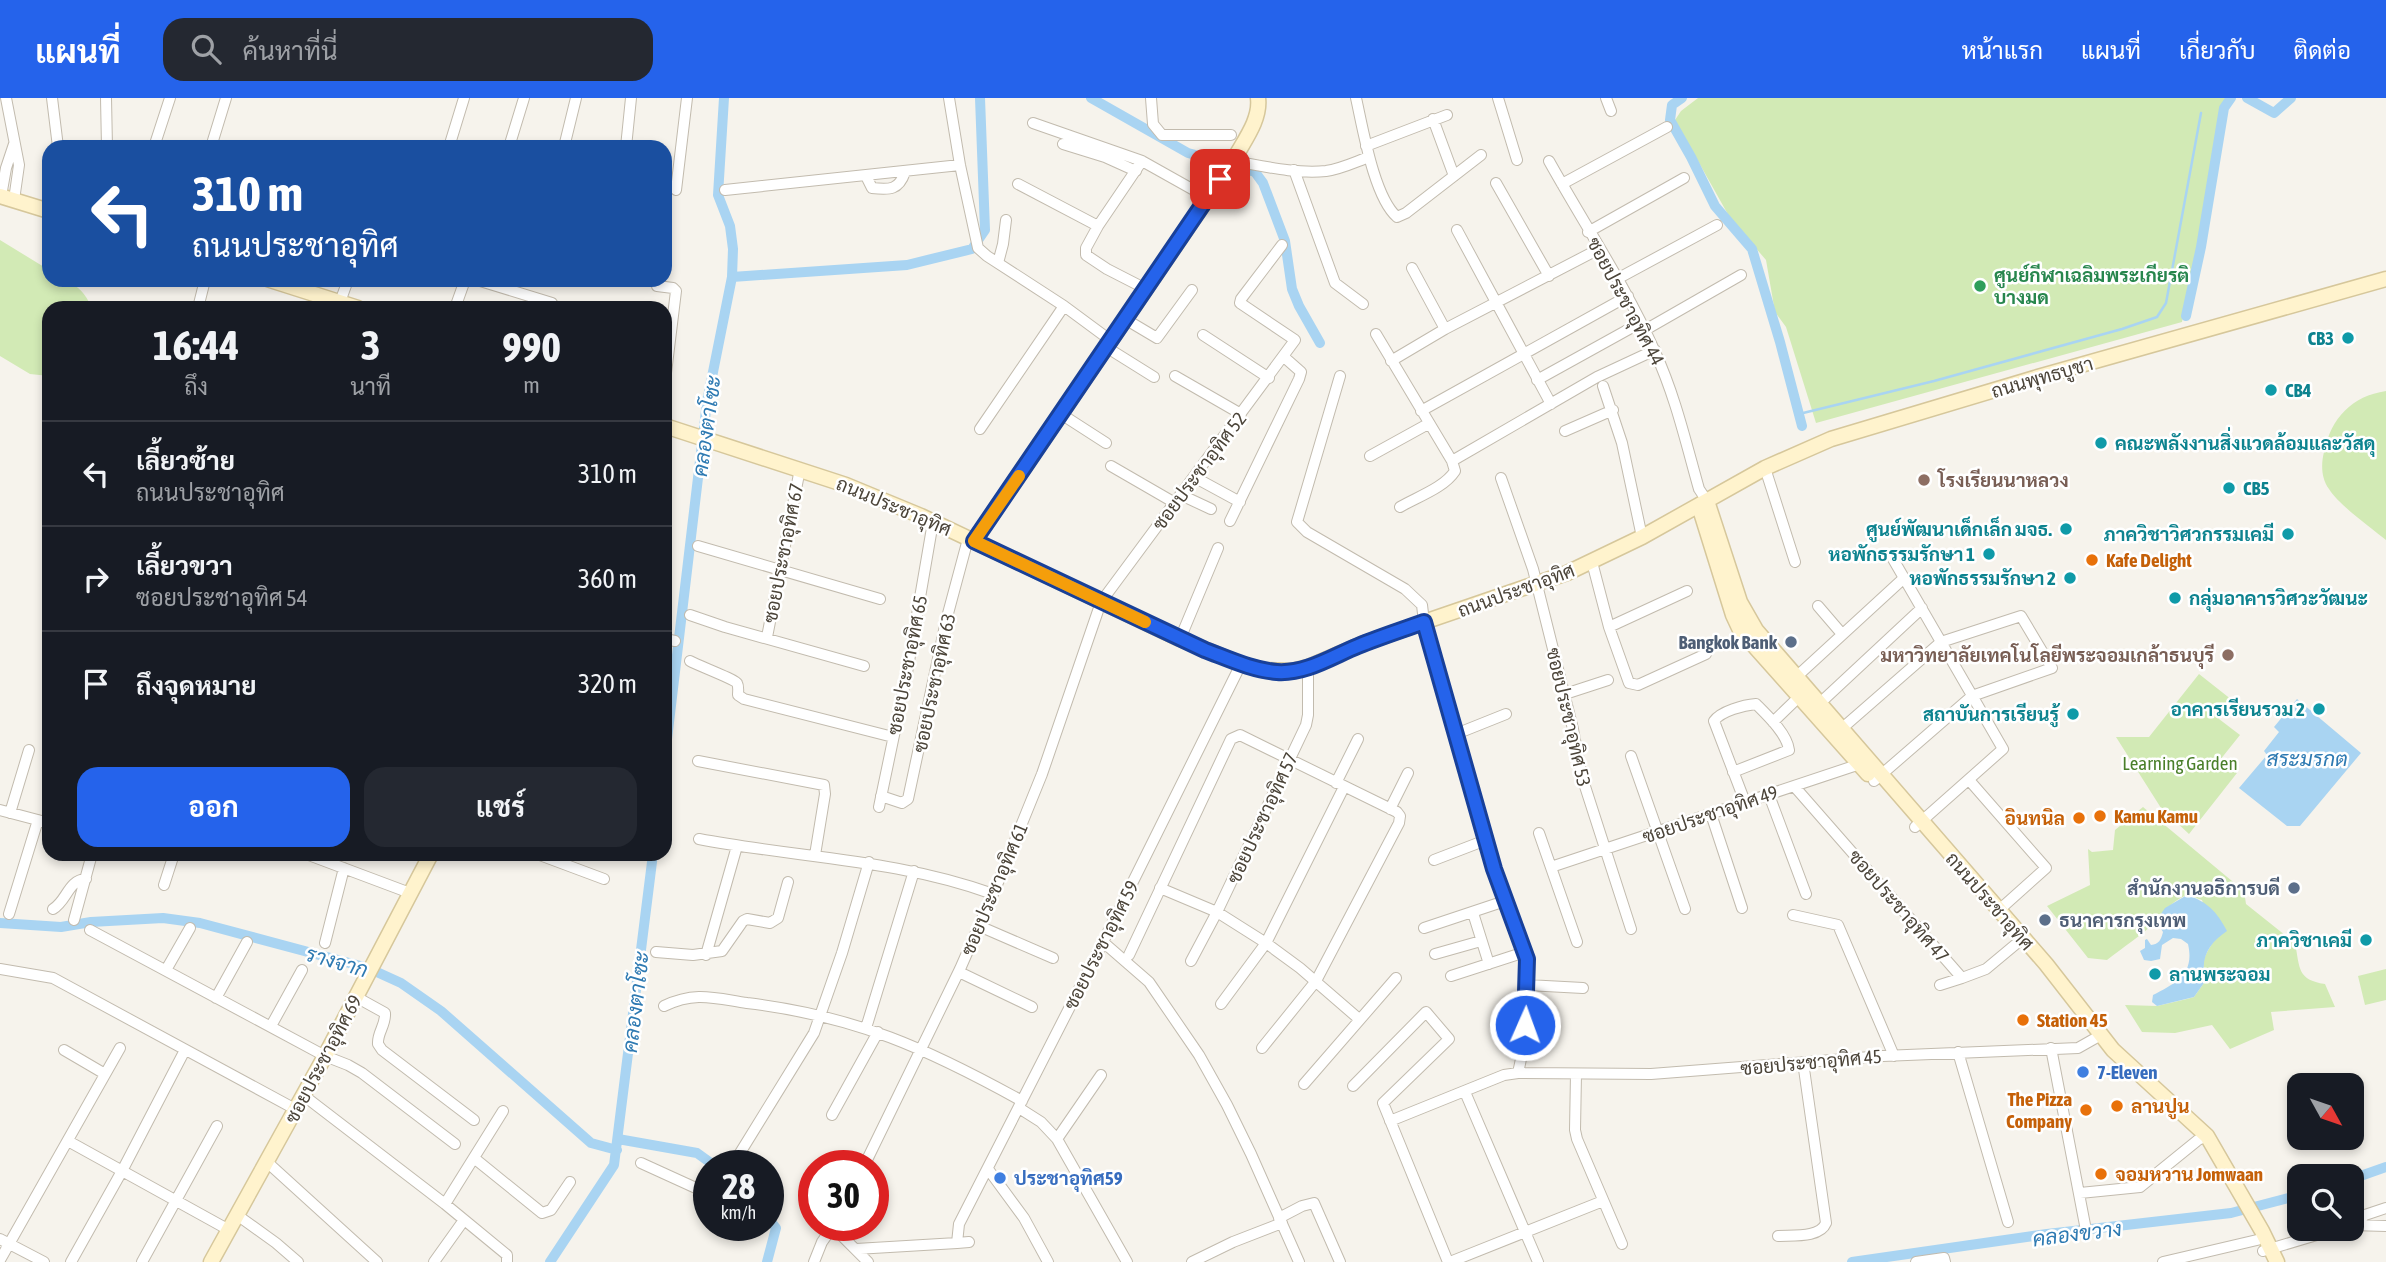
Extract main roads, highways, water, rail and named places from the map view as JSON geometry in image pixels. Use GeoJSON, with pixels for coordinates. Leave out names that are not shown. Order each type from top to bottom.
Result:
{"type":"FeatureCollection","features":[{"type":"Feature","properties":{"kind":"main road"},"geometry":{"type":"LineString","coordinates":[[971,540],[1061,414],[1233,160],[1255,120],[1258,98]]}},
{"type":"Feature","properties":{"kind":"main road"},"geometry":{"type":"LineString","coordinates":[[5,197],[42,209]]}},
{"type":"Feature","properties":{"kind":"main road","name":"ถนนพุทธบูชา"},"geometry":{"type":"LineString","coordinates":[[1702,498],[1805,449],[1850,433],[2386,279]]}},
{"type":"Feature","properties":{"kind":"main road"},"geometry":{"type":"LineString","coordinates":[[291,287],[334,301]]}},
{"type":"Feature","properties":{"kind":"main road","name":"ถนนประชาอุทิศ"},"geometry":{"type":"LineString","coordinates":[[672,428],[846,485],[933,522],[1180,639],[1241,664],[1279,672],[1308,667],[1362,644],[1592,562],[1643,537],[1702,498],[1736,623],[1748,640],[1792,681],[1998,911],[2060,982],[2097,1038]]}},
{"type":"Feature","properties":{"kind":"main road","name":"ถนนประชาอุทิศ"},"geometry":{"type":"LineString","coordinates":[[1802,693],[1819,704],[1837,732]]}},
{"type":"Feature","properties":{"kind":"main road","name":"ถนนประชาอุทิศ"},"geometry":{"type":"LineString","coordinates":[[1918,824],[2097,1038],[2185,1114],[2203,1138],[2245,1209],[2267,1253]]}},
{"type":"Feature","properties":{"kind":"main road","name":"ซอยประชาอุทิศ 69"},"geometry":{"type":"LineString","coordinates":[[211,1262],[325,1056],[427,861]]}},
{"type":"Feature","properties":{"kind":"water","name":"สระมรกต"},"geometry":{"type":"Polygon","coordinates":[[[2297,699],[2361,753],[2300,826],[2287,826],[2239,788],[2267,755],[2264,751],[2279,732],[2274,727],[2297,699]]]}},
{"type":"Feature","properties":{"kind":"water"},"geometry":{"type":"Polygon","coordinates":[[[2187,895],[2211,908],[2227,931],[2207,952],[2204,965],[2206,980],[2194,997],[2157,1006],[2152,1002],[2153,995],[2176,982],[2186,970],[2189,963],[2188,944],[2173,938],[2162,945],[2160,959],[2151,961],[2144,960],[2140,951],[2145,948],[2145,940],[2151,945],[2160,939],[2163,932],[2156,921],[2165,908],[2187,895]]]}},
{"type":"Feature","properties":{"kind":"waterway","name":"คลองตาโซะ"},"geometry":{"type":"LineString","coordinates":[[672,697],[707,402],[732,277],[730,226],[718,195],[724,98]]}},
{"type":"Feature","properties":{"kind":"waterway"},"geometry":{"type":"LineString","coordinates":[[732,277],[907,265],[972,249],[985,230],[980,98]]}},
{"type":"Feature","properties":{"kind":"waterway"},"geometry":{"type":"LineString","coordinates":[[1091,98],[1188,153],[1222,162]]}},
{"type":"Feature","properties":{"kind":"waterway"},"geometry":{"type":"LineString","coordinates":[[1682,98],[1672,105],[1670,120],[1715,206],[1752,249],[1802,426]]}},
{"type":"Feature","properties":{"kind":"waterway"},"geometry":{"type":"LineString","coordinates":[[2186,316],[2201,247],[2224,108],[2231,98]]}},
{"type":"Feature","properties":{"kind":"waterway"},"geometry":{"type":"LineString","coordinates":[[2247,98],[2274,113],[2291,98]]}},
{"type":"Feature","properties":{"kind":"waterway"},"geometry":{"type":"LineString","coordinates":[[1799,414],[1934,381],[2157,317],[2166,303],[2201,113]]}},
{"type":"Feature","properties":{"kind":"waterway"},"geometry":{"type":"LineString","coordinates":[[1238,167],[1255,172],[1263,183],[1285,241],[1292,289],[1320,343]]}},
{"type":"Feature","properties":{"kind":"waterway","name":"คลองตาโซะ"},"geometry":{"type":"LineString","coordinates":[[550,1262],[614,1165],[652,861]]}},
{"type":"Feature","properties":{"kind":"waterway","name":"รางจาก"},"geometry":{"type":"LineString","coordinates":[[0,923],[61,927],[91,922],[163,918],[200,923],[368,968],[401,983],[441,1011],[591,1143],[617,1150]]}},
{"type":"Feature","properties":{"kind":"waterway","name":"คลองขวาง"},"geometry":{"type":"LineString","coordinates":[[618,1139],[693,1152]]}},
{"type":"Feature","properties":{"kind":"waterway","name":"คลองขวาง"},"geometry":{"type":"LineString","coordinates":[[2364,1175],[2386,1167]]}},
{"type":"Feature","properties":{"kind":"waterway","name":"คลองขวาง"},"geometry":{"type":"LineString","coordinates":[[1852,1262],[2047,1234],[2231,1213],[2287,1198]]}},
{"type":"Feature","properties":{"kind":"waterway","name":"คลองขวาง"},"geometry":{"type":"LineString","coordinates":[[767,1262],[773,1241]]}},
{"type":"Feature","properties":{"kind":"place","name":"ศูนย์กีฬาเฉลิมพระเกียรติ บางมด"},"geometry":{"type":"Point","coordinates":[1980,286]}},
{"type":"Feature","properties":{"kind":"place","name":"CB3"},"geometry":{"type":"Point","coordinates":[2348,338]}},
{"type":"Feature","properties":{"kind":"place","name":"CB4"},"geometry":{"type":"Point","coordinates":[2271,390]}},
{"type":"Feature","properties":{"kind":"place","name":"คณะพลังงานสิ่งแวดล้อมและวัสดุ"},"geometry":{"type":"Point","coordinates":[2101,443]}},
{"type":"Feature","properties":{"kind":"place","name":"โรงเรียนนาหลวง"},"geometry":{"type":"Point","coordinates":[1924,480]}},
{"type":"Feature","properties":{"kind":"place","name":"CB5"},"geometry":{"type":"Point","coordinates":[2229,488]}},
{"type":"Feature","properties":{"kind":"place","name":"ศูนย์พัฒนาเด็กเล็ก มจธ."},"geometry":{"type":"Point","coordinates":[2066,529]}},
{"type":"Feature","properties":{"kind":"place","name":"ภาควิชาวิศวกรรมเคมี"},"geometry":{"type":"Point","coordinates":[2288,534]}},
{"type":"Feature","properties":{"kind":"place","name":"หอพักธรรมรักษา 1"},"geometry":{"type":"Point","coordinates":[1989,554]}},
{"type":"Feature","properties":{"kind":"place","name":"Kafe Delight"},"geometry":{"type":"Point","coordinates":[2092,560]}},
{"type":"Feature","properties":{"kind":"place","name":"หอพักธรรมรักษา 2"},"geometry":{"type":"Point","coordinates":[2070,578]}},
{"type":"Feature","properties":{"kind":"place","name":"กลุ่มอาคารวิศวะวัฒนะ"},"geometry":{"type":"Point","coordinates":[2175,598]}},
{"type":"Feature","properties":{"kind":"place","name":"Bangkok Bank"},"geometry":{"type":"Point","coordinates":[1791,642]}},
{"type":"Feature","properties":{"kind":"place","name":"มหาวิทยาลัยเทคโนโลยีพระจอมเกล้าธนบุรี"},"geometry":{"type":"Point","coordinates":[2228,655]}},
{"type":"Feature","properties":{"kind":"place","name":"อาคารเรียนรวม 2"},"geometry":{"type":"Point","coordinates":[2319,709]}},
{"type":"Feature","properties":{"kind":"place","name":"สถาบันการเรียนรู้"},"geometry":{"type":"Point","coordinates":[2073,714]}},
{"type":"Feature","properties":{"kind":"place","name":"Kamu Kamu"},"geometry":{"type":"Point","coordinates":[2100,816]}},
{"type":"Feature","properties":{"kind":"place","name":"อินทนิล"},"geometry":{"type":"Point","coordinates":[2079,818]}},
{"type":"Feature","properties":{"kind":"place","name":"สำนักงานอธิการบดี"},"geometry":{"type":"Point","coordinates":[2294,888]}},
{"type":"Feature","properties":{"kind":"place","name":"ธนาคารกรุงเทพ"},"geometry":{"type":"Point","coordinates":[2045,920]}},
{"type":"Feature","properties":{"kind":"place","name":"ภาควิชาเคมี"},"geometry":{"type":"Point","coordinates":[2366,940]}},
{"type":"Feature","properties":{"kind":"place","name":"ลานพระจอม"},"geometry":{"type":"Point","coordinates":[2155,974]}},
{"type":"Feature","properties":{"kind":"place","name":"Station 45"},"geometry":{"type":"Point","coordinates":[2023,1020]}},
{"type":"Feature","properties":{"kind":"place","name":"7-Eleven"},"geometry":{"type":"Point","coordinates":[2083,1072]}},
{"type":"Feature","properties":{"kind":"place","name":"ลานปูน"},"geometry":{"type":"Point","coordinates":[2117,1106]}},
{"type":"Feature","properties":{"kind":"place","name":"The Pizza Company"},"geometry":{"type":"Point","coordinates":[2086,1110]}},
{"type":"Feature","properties":{"kind":"place","name":"จอมหวาน Jomwaan"},"geometry":{"type":"Point","coordinates":[2101,1174]}},
{"type":"Feature","properties":{"kind":"place","name":"ประชาอุทิศ59"},"geometry":{"type":"Point","coordinates":[1000,1178]}},
{"type":"Feature","properties":{"kind":"park label","name":"Learning Garden"},"geometry":{"type":"Point","coordinates":[2180,763]}}]}
